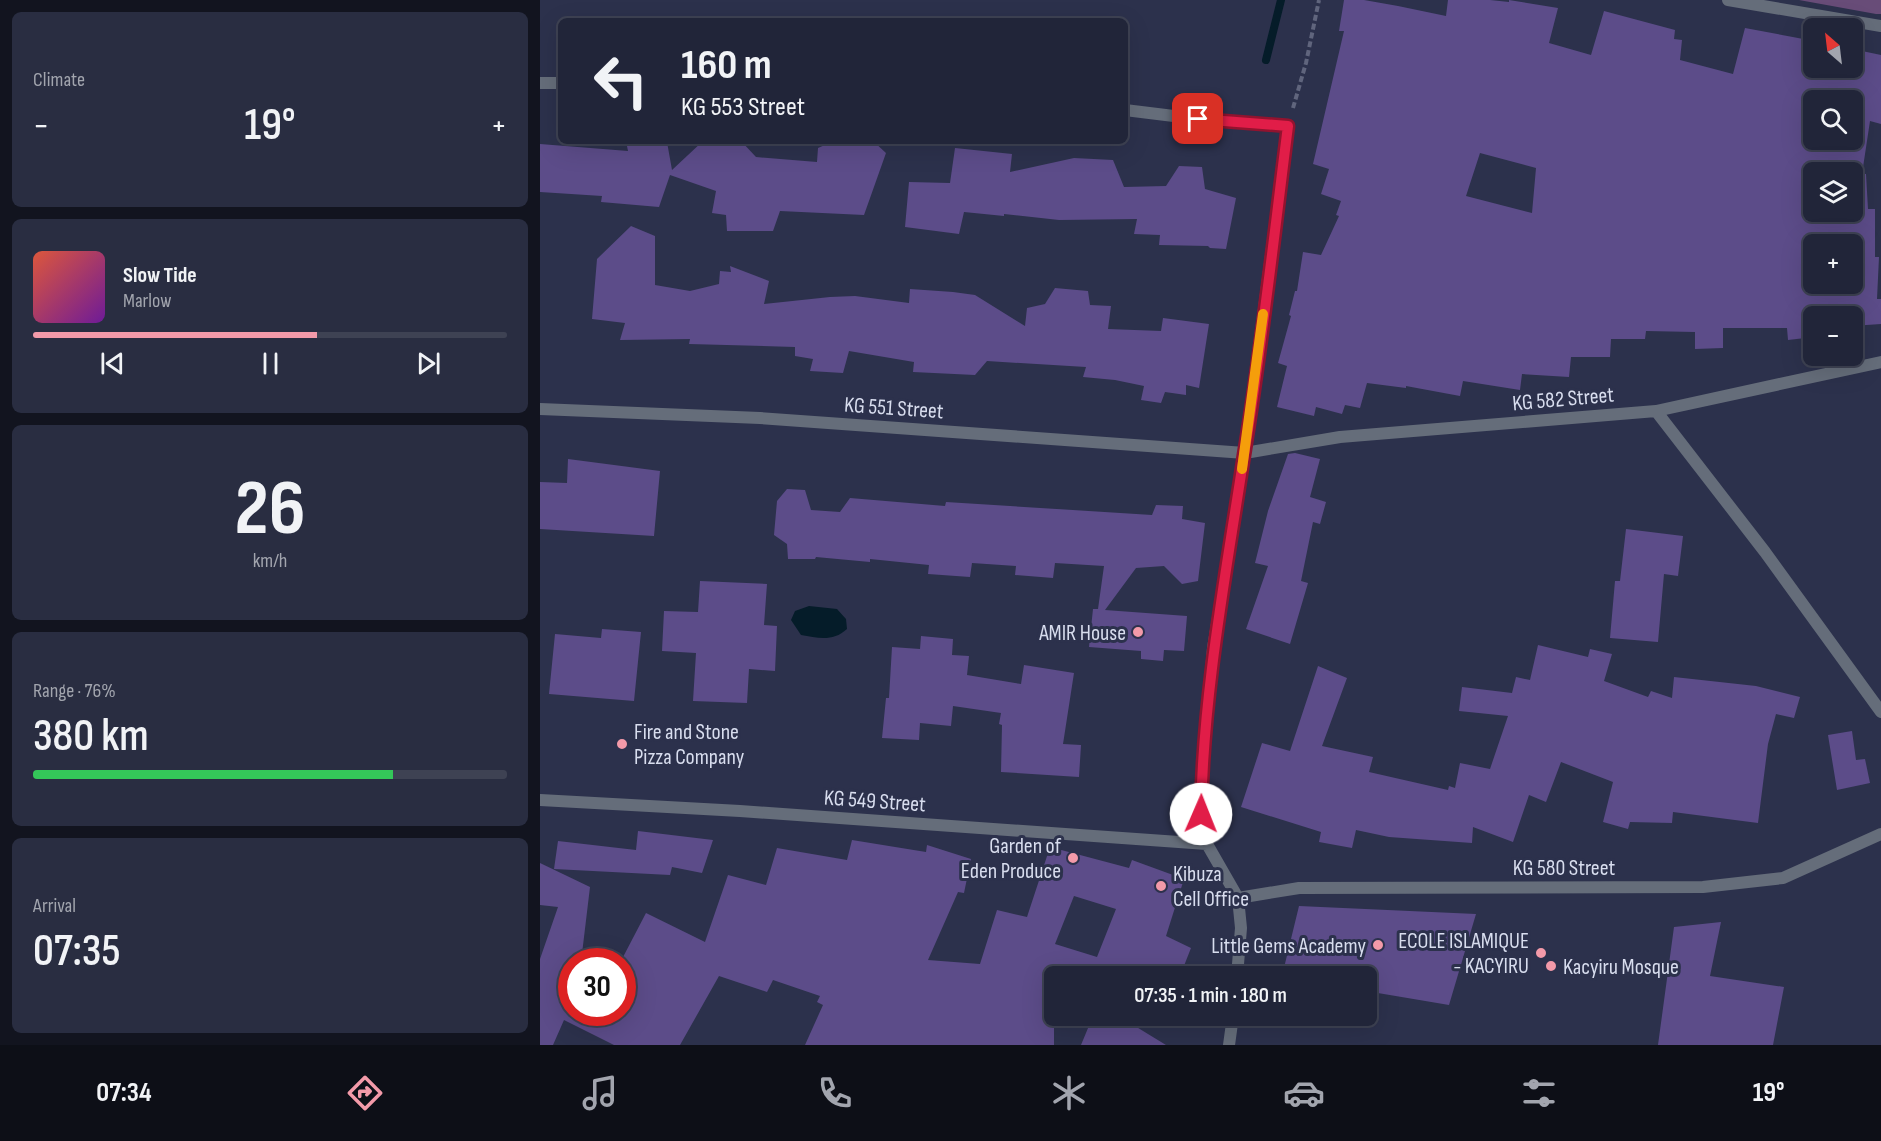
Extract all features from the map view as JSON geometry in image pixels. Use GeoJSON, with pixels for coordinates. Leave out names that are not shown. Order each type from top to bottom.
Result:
{"type":"FeatureCollection","features":[{"type":"Feature","properties":{"kind":"street"},"geometry":{"type":"LineString","coordinates":[[1728,0],[1881,26]]}},
{"type":"Feature","properties":{"kind":"street"},"geometry":{"type":"LineString","coordinates":[[540,83],[558,83]]}},
{"type":"Feature","properties":{"kind":"street"},"geometry":{"type":"LineString","coordinates":[[1128,110],[1198,119],[1289,122],[1245,453],[1213,648],[1201,783],[1201,814],[1207,844],[1238,898],[1241,928],[1238,966]]}},
{"type":"Feature","properties":{"kind":"street","name":"KG 582 Street"},"geometry":{"type":"LineString","coordinates":[[1245,453],[1340,437],[1656,411],[1881,362]]}},
{"type":"Feature","properties":{"kind":"street","name":"KG 551 Street"},"geometry":{"type":"LineString","coordinates":[[540,409],[760,418],[1245,453]]}},
{"type":"Feature","properties":{"kind":"street"},"geometry":{"type":"LineString","coordinates":[[1656,411],[1765,552],[1881,712]]}},
{"type":"Feature","properties":{"kind":"street","name":"KG 549 Street"},"geometry":{"type":"LineString","coordinates":[[540,800],[740,811],[1207,844]]}},
{"type":"Feature","properties":{"kind":"street","name":"KG 580 Street"},"geometry":{"type":"LineString","coordinates":[[1238,898],[1299,888],[1703,888],[1784,878],[1881,834]]}},
{"type":"Feature","properties":{"kind":"street"},"geometry":{"type":"LineString","coordinates":[[1229,1045],[1232,1026]]}},
{"type":"Feature","properties":{"kind":"path"},"geometry":{"type":"LineString","coordinates":[[1289,122],[1306,63],[1319,0]]}},
{"type":"Feature","properties":{"kind":"shaded area"},"geometry":{"type":"Polygon","coordinates":[[[1799,0],[1881,0],[1881,14],[1876,14],[1799,0]]]}},
{"type":"Feature","properties":{"kind":"water"},"geometry":{"type":"Polygon","coordinates":[[[809,606],[837,609],[846,619],[847,629],[831,637],[801,635],[791,620],[795,611],[809,606]]]}},
{"type":"Feature","properties":{"kind":"building"},"geometry":{"type":"Polygon","coordinates":[[[1344,0],[1364,0],[1446,16],[1448,0],[1509,2],[1509,0],[1558,8],[1549,43],[1591,55],[1604,11],[1675,30],[1674,39],[1682,40],[1680,60],[1733,74],[1745,28],[1803,39],[1803,78],[1863,78],[1863,51],[1881,55],[1881,124],[1870,121],[1863,167],[1863,162],[1803,162],[1803,222],[1863,222],[1863,174],[1866,174],[1868,209],[1875,209],[1875,257],[1879,257],[1877,299],[1881,299],[1881,324],[1863,325],[1863,306],[1803,306],[1803,338],[1788,340],[1787,328],[1723,328],[1723,348],[1695,349],[1695,332],[1646,331],[1645,339],[1611,339],[1610,357],[1571,357],[1569,377],[1522,374],[1520,390],[1463,381],[1460,396],[1406,386],[1406,388],[1367,383],[1360,408],[1345,405],[1342,414],[1316,407],[1314,416],[1277,407],[1287,366],[1278,363],[1291,316],[1289,315],[1295,291],[1297,291],[1303,252],[1321,255],[1339,216],[1336,215],[1341,201],[1321,194],[1329,169],[1313,164],[1344,31],[1339,31],[1344,0]],[[1480,153],[1466,196],[1532,213],[1536,168],[1480,153]]]}},
{"type":"Feature","properties":{"kind":"building"},"geometry":{"type":"Polygon","coordinates":[[[540,144],[628,151],[627,144],[667,144],[672,170],[700,144],[744,144],[756,157],[817,162],[818,148],[827,144],[876,144],[886,153],[864,215],[780,211],[773,231],[727,231],[726,215],[712,213],[716,191],[670,175],[659,207],[601,202],[602,196],[540,192],[540,144]]]}},
{"type":"Feature","properties":{"kind":"building"},"geometry":{"type":"Polygon","coordinates":[[[955,148],[1012,154],[1010,172],[1074,158],[1113,160],[1124,187],[1166,186],[1179,166],[1202,167],[1205,189],[1236,198],[1226,249],[1208,246],[1159,245],[1160,235],[1134,234],[1137,219],[1059,220],[964,212],[959,234],[905,227],[909,182],[950,183],[955,148]]]}},
{"type":"Feature","properties":{"kind":"building"},"geometry":{"type":"Polygon","coordinates":[[[631,226],[655,236],[655,285],[690,291],[719,284],[720,271],[731,272],[730,266],[769,281],[764,304],[855,296],[909,303],[910,289],[953,292],[975,295],[1025,326],[1027,308],[1045,304],[1055,288],[1088,291],[1090,305],[1111,306],[1108,329],[1161,331],[1163,318],[1209,324],[1199,388],[1186,385],[1186,395],[1165,392],[1161,403],[1141,400],[1144,386],[1083,377],[1086,367],[987,361],[975,375],[913,372],[914,362],[849,351],[843,373],[810,371],[813,359],[795,356],[795,347],[689,344],[690,339],[620,340],[625,323],[592,319],[597,259],[631,226]]]}},
{"type":"Feature","properties":{"kind":"building"},"geometry":{"type":"Polygon","coordinates":[[[1295,453],[1320,459],[1310,497],[1326,502],[1320,524],[1313,522],[1301,581],[1308,583],[1290,644],[1246,629],[1268,566],[1255,563],[1268,511],[1288,454],[1295,453]]]}},
{"type":"Feature","properties":{"kind":"building"},"geometry":{"type":"Polygon","coordinates":[[[568,459],[660,471],[654,536],[540,529],[540,482],[567,483],[568,459]]]}},
{"type":"Feature","properties":{"kind":"building"},"geometry":{"type":"Polygon","coordinates":[[[787,489],[805,490],[811,510],[840,512],[850,498],[945,506],[946,502],[1152,515],[1156,505],[1183,506],[1182,519],[1205,523],[1198,581],[1182,584],[1164,566],[1136,568],[1105,610],[1187,616],[1184,651],[1164,650],[1163,661],[1141,659],[1141,651],[1089,647],[1093,609],[1098,609],[1104,566],[1055,563],[1053,578],[1015,575],[1016,566],[972,563],[970,577],[928,574],[929,565],[870,559],[870,562],[816,557],[815,559],[788,559],[787,544],[774,535],[777,501],[787,489]]]}},
{"type":"Feature","properties":{"kind":"building"},"geometry":{"type":"Polygon","coordinates":[[[1626,529],[1683,536],[1678,576],[1664,574],[1658,642],[1610,638],[1615,581],[1620,581],[1626,529]]]}},
{"type":"Feature","properties":{"kind":"building"},"geometry":{"type":"Polygon","coordinates":[[[700,581],[767,584],[764,625],[777,626],[775,671],[749,669],[747,703],[693,701],[696,653],[662,651],[664,611],[698,612],[700,581]]]}},
{"type":"Feature","properties":{"kind":"building"},"geometry":{"type":"Polygon","coordinates":[[[602,629],[641,632],[634,701],[549,694],[555,634],[601,638],[602,629]]]}},
{"type":"Feature","properties":{"kind":"building"},"geometry":{"type":"Polygon","coordinates":[[[921,636],[953,639],[952,655],[969,656],[967,675],[1021,684],[1024,665],[1074,673],[1063,744],[1081,745],[1079,777],[1001,772],[1002,725],[999,724],[1001,713],[953,706],[951,726],[920,723],[919,740],[882,738],[886,698],[889,698],[892,647],[920,649],[921,636]]]}},
{"type":"Feature","properties":{"kind":"building"},"geometry":{"type":"Polygon","coordinates":[[[1538,645],[1588,657],[1590,649],[1612,654],[1604,681],[1648,697],[1651,691],[1672,698],[1674,677],[1756,686],[1800,697],[1794,718],[1776,714],[1768,744],[1758,823],[1673,812],[1672,823],[1630,822],[1628,829],[1603,822],[1613,782],[1561,762],[1546,802],[1529,795],[1513,842],[1473,827],[1472,843],[1389,837],[1356,830],[1352,848],[1319,842],[1321,832],[1241,807],[1262,743],[1290,751],[1318,666],[1347,678],[1322,746],[1373,757],[1369,772],[1448,790],[1449,786],[1455,788],[1460,763],[1490,769],[1508,716],[1459,711],[1462,687],[1512,693],[1516,677],[1530,680],[1538,645]]]}},
{"type":"Feature","properties":{"kind":"building"},"geometry":{"type":"Polygon","coordinates":[[[1852,731],[1856,760],[1865,759],[1870,783],[1837,790],[1828,735],[1852,731]]]}},
{"type":"Feature","properties":{"kind":"building"},"geometry":{"type":"Polygon","coordinates":[[[638,831],[713,840],[702,873],[672,867],[670,875],[554,869],[558,841],[636,850],[638,831]]]}},
{"type":"Feature","properties":{"kind":"building"},"geometry":{"type":"Polygon","coordinates":[[[852,840],[926,852],[927,845],[971,859],[964,893],[958,892],[928,960],[980,964],[997,910],[1027,917],[1050,847],[1129,868],[1132,860],[1184,879],[1166,936],[1191,948],[1184,966],[1044,966],[1044,976],[1042,976],[1044,977],[1044,1026],[1054,1026],[1054,1045],[805,1045],[823,1005],[817,1002],[820,996],[773,980],[767,992],[719,976],[680,1045],[614,1045],[576,1026],[636,1026],[636,948],[628,948],[646,913],[705,942],[728,875],[766,885],[777,848],[847,860],[852,840]],[[1074,896],[1055,944],[1097,957],[1116,909],[1074,896]]]}},
{"type":"Feature","properties":{"kind":"building"},"geometry":{"type":"Polygon","coordinates":[[[540,863],[590,887],[583,948],[558,948],[558,1026],[561,1026],[553,1045],[540,1045],[540,959],[558,907],[540,905],[540,863]]]}},
{"type":"Feature","properties":{"kind":"building","name":"Little Gems Academy"},"geometry":{"type":"Polygon","coordinates":[[[1299,906],[1476,914],[1449,1005],[1377,993],[1377,966],[1284,966],[1299,906]]]}},
{"type":"Feature","properties":{"kind":"building"},"geometry":{"type":"Polygon","coordinates":[[[1721,922],[1710,976],[1784,987],[1773,1045],[1658,1045],[1674,927],[1721,922]]]}},
{"type":"Feature","properties":{"kind":"building"},"geometry":{"type":"Polygon","coordinates":[[[1089,1026],[1135,1026],[1166,1045],[1081,1045],[1089,1026]]]}},
{"type":"Feature","properties":{"kind":"waterway"},"geometry":{"type":"LineString","coordinates":[[1266,60],[1281,0]]}},
{"type":"Feature","properties":{"kind":"slow traffic"},"geometry":{"type":"LineString","coordinates":[[1242,469],[1263,314]]}},
{"type":"Feature","properties":{"kind":"place","name":"AMIR House"},"geometry":{"type":"Point","coordinates":[1138,632]}},
{"type":"Feature","properties":{"kind":"place","name":"Fire and Stone Pizza Company"},"geometry":{"type":"Point","coordinates":[622,744]}},
{"type":"Feature","properties":{"kind":"place","name":"Garden of Eden Produce"},"geometry":{"type":"Point","coordinates":[1073,858]}},
{"type":"Feature","properties":{"kind":"place","name":"Kibuza Cell Office"},"geometry":{"type":"Point","coordinates":[1161,886]}},
{"type":"Feature","properties":{"kind":"place","name":"Little Gems Academy"},"geometry":{"type":"Point","coordinates":[1378,945]}},
{"type":"Feature","properties":{"kind":"place","name":"ECOLE ISLAMIQUE - KACYIRU"},"geometry":{"type":"Point","coordinates":[1541,953]}},
{"type":"Feature","properties":{"kind":"place","name":"Kacyiru Mosque"},"geometry":{"type":"Point","coordinates":[1551,966]}},
{"type":"Feature","properties":{"kind":"route"},"geometry":{"type":"LineString","coordinates":[[1198,119],[1288,126],[1245,453],[1213,648],[1201,783],[1201,814]]}}]}
